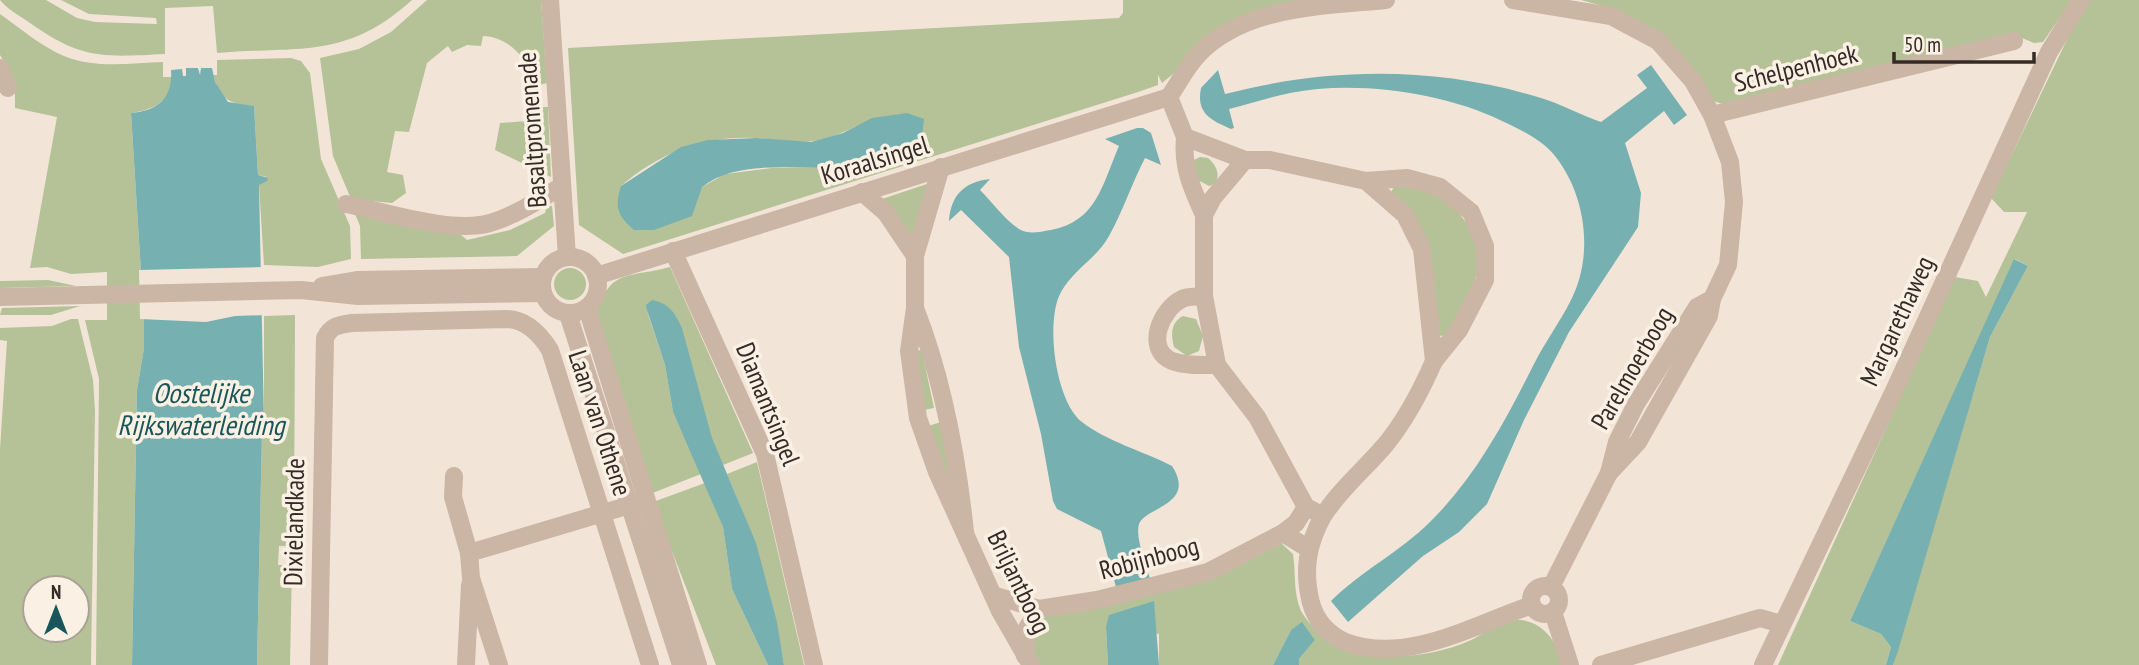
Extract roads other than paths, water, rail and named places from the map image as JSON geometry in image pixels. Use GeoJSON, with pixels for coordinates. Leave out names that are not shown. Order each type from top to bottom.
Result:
{"type":"FeatureCollection","features":[{"type":"Feature","properties":{"kind":"street","name":"Basaltpromenade"},"geometry":{"type":"LineString","coordinates":[[550,0],[567,257]]}},
{"type":"Feature","properties":{"kind":"street"},"geometry":{"type":"LineString","coordinates":[[1324,516],[1306,507],[1257,417],[1217,365],[1204,296],[1204,215],[1186,174],[1183,159],[1185,138],[1169,97],[1198,55],[1243,23],[1315,7],[1386,0]]}},
{"type":"Feature","properties":{"kind":"street","name":"Parelmoerboog"},"geometry":{"type":"LineString","coordinates":[[1309,549],[1305,569],[1312,606],[1322,625],[1337,638],[1355,647],[1382,653],[1429,646],[1532,605],[1535,589],[1551,587],[1609,473],[1617,442],[1636,404],[1697,307],[1712,299],[1728,265],[1734,202],[1730,162],[1712,116],[1693,81],[1658,41],[1611,16],[1513,0]]}},
{"type":"Feature","properties":{"kind":"street","name":"Margarethaweg"},"geometry":{"type":"LineString","coordinates":[[1763,665],[1894,391],[2049,52],[2081,0]]}},
{"type":"Feature","properties":{"kind":"street","name":"Schelpenhoek"},"geometry":{"type":"LineString","coordinates":[[1712,116],[2014,41]]}},
{"type":"Feature","properties":{"kind":"street"},"geometry":{"type":"LineString","coordinates":[[0,68],[8,88]]}},
{"type":"Feature","properties":{"kind":"street","name":"Koraalsingel"},"geometry":{"type":"LineString","coordinates":[[596,276],[1169,97]]}},
{"type":"Feature","properties":{"kind":"street"},"geometry":{"type":"LineString","coordinates":[[1185,138],[1245,160],[1270,160],[1366,181],[1407,178],[1440,187],[1471,212],[1485,246],[1485,280],[1459,330],[1434,361],[1415,404],[1385,445],[1324,516],[1309,549],[1283,533],[1296,523],[1306,507]]}},
{"type":"Feature","properties":{"kind":"street"},"geometry":{"type":"LineString","coordinates":[[1204,215],[1213,198],[1245,160]]}},
{"type":"Feature","properties":{"kind":"street","name":"Briljantboog"},"geometry":{"type":"LineString","coordinates":[[941,167],[915,256],[915,308],[909,351],[918,418],[937,472],[993,595],[1028,660]]}},
{"type":"Feature","properties":{"kind":"street"},"geometry":{"type":"LineString","coordinates":[[1366,181],[1405,215],[1422,249],[1434,361]]}},
{"type":"Feature","properties":{"kind":"street"},"geometry":{"type":"LineString","coordinates":[[346,204],[461,226],[488,223],[516,213],[562,186]]}},
{"type":"Feature","properties":{"kind":"street"},"geometry":{"type":"LineString","coordinates":[[862,191],[886,213],[915,256]]}},
{"type":"Feature","properties":{"kind":"street","name":"Diamantsingel"},"geometry":{"type":"LineString","coordinates":[[673,251],[765,454],[814,665]]}},
{"type":"Feature","properties":{"kind":"street"},"geometry":{"type":"LineString","coordinates":[[567,257],[585,262],[596,276],[598,288],[595,299],[587,308],[568,314],[548,304],[543,285],[550,266],[567,257]]}},
{"type":"Feature","properties":{"kind":"street"},"geometry":{"type":"LineString","coordinates":[[0,297],[301,290],[358,296],[543,285]]}},
{"type":"Feature","properties":{"kind":"street"},"geometry":{"type":"LineString","coordinates":[[1204,296],[1183,299],[1170,309],[1157,333],[1156,344],[1164,356],[1174,361],[1217,365]]}},
{"type":"Feature","properties":{"kind":"street","name":"Laan van Othene"},"geometry":{"type":"LineString","coordinates":[[587,308],[681,665]]}},
{"type":"Feature","properties":{"kind":"street","name":"Briljantboog"},"geometry":{"type":"LineString","coordinates":[[915,308],[928,342],[946,411],[960,484],[965,532]]}},
{"type":"Feature","properties":{"kind":"street","name":"Laan van Othene"},"geometry":{"type":"LineString","coordinates":[[568,314],[698,665]]}},
{"type":"Feature","properties":{"kind":"street","name":"Laan van Othene"},"geometry":{"type":"LineString","coordinates":[[325,338],[336,325],[351,323],[506,318],[525,324],[543,339],[550,350],[650,665]]}},
{"type":"Feature","properties":{"kind":"street","name":"Dixielandkade"},"geometry":{"type":"LineString","coordinates":[[319,665],[325,338]]}},
{"type":"Feature","properties":{"kind":"street"},"geometry":{"type":"LineString","coordinates":[[918,418],[946,411]]}},
{"type":"Feature","properties":{"kind":"street"},"geometry":{"type":"LineString","coordinates":[[454,476],[453,498],[469,553],[471,578],[499,665]]}},
{"type":"Feature","properties":{"kind":"street"},"geometry":{"type":"LineString","coordinates":[[469,553],[639,502]]}},
{"type":"Feature","properties":{"kind":"street","name":"Robijnboog"},"geometry":{"type":"LineString","coordinates":[[993,595],[1039,609],[1097,600],[1208,572],[1283,533]]}},
{"type":"Feature","properties":{"kind":"street"},"geometry":{"type":"LineString","coordinates":[[466,665],[467,603],[471,578]]}},
{"type":"Feature","properties":{"kind":"street"},"geometry":{"type":"LineString","coordinates":[[1551,587],[1559,599],[1553,612],[1570,665]]}},
{"type":"Feature","properties":{"kind":"street"},"geometry":{"type":"LineString","coordinates":[[1532,605],[1541,614],[1553,612]]}},
{"type":"Feature","properties":{"kind":"street","name":"Briljantboog"},"geometry":{"type":"LineString","coordinates":[[1028,660],[1027,628],[1039,609]]}},
{"type":"Feature","properties":{"kind":"street"},"geometry":{"type":"LineString","coordinates":[[1601,665],[1760,618],[1782,624]]}},
{"type":"Feature","properties":{"kind":"water"},"geometry":{"type":"Polygon","coordinates":[[[1651,65],[1687,115],[1674,125],[1664,111],[1625,143],[1641,193],[1638,227],[1569,332],[1524,420],[1487,504],[1459,532],[1423,556],[1348,622],[1331,601],[1430,522],[1461,487],[1501,427],[1567,308],[1578,282],[1584,245],[1580,207],[1566,172],[1555,156],[1530,136],[1479,111],[1398,91],[1370,88],[1315,89],[1229,109],[1234,128],[1231,129],[1211,119],[1203,110],[1201,88],[1218,70],[1225,94],[1264,85],[1343,75],[1423,76],[1502,88],[1548,100],[1601,122],[1647,88],[1637,75],[1651,65]]]}},
{"type":"Feature","properties":{"kind":"water","name":"Oostelijke Rijkswaterleiding"},"geometry":{"type":"Polygon","coordinates":[[[186,68],[198,68],[200,75],[201,68],[212,68],[215,82],[228,102],[254,106],[258,175],[268,178],[259,185],[264,423],[257,665],[132,665],[137,390],[144,348],[144,320],[131,113],[156,106],[169,88],[171,70],[182,69],[183,76],[186,76],[186,68]]]}},
{"type":"Feature","properties":{"kind":"water"},"geometry":{"type":"Polygon","coordinates":[[[907,113],[924,119],[922,137],[899,155],[873,164],[782,167],[726,174],[702,187],[692,216],[654,230],[634,230],[619,211],[621,186],[681,147],[708,140],[757,138],[811,142],[843,133],[872,118],[907,113]]]}},
{"type":"Feature","properties":{"kind":"water"},"geometry":{"type":"Polygon","coordinates":[[[1137,128],[1151,133],[1161,165],[1145,158],[1104,244],[1061,292],[1056,305],[1053,340],[1059,379],[1073,412],[1082,422],[1103,435],[1172,466],[1178,479],[1178,489],[1174,497],[1143,518],[1139,524],[1140,544],[1150,579],[1116,587],[1101,531],[1057,509],[1053,501],[1041,434],[1019,347],[1009,257],[961,210],[949,221],[950,212],[960,191],[973,183],[990,179],[980,190],[1019,229],[1027,232],[1051,230],[1079,219],[1096,199],[1119,146],[1105,139],[1137,128]]]}},
{"type":"Feature","properties":{"kind":"water"},"geometry":{"type":"Polygon","coordinates":[[[2014,259],[2028,266],[1990,337],[1898,651],[1893,665],[1886,665],[1891,647],[1881,634],[1850,621],[2014,259]]]}},
{"type":"Feature","properties":{"kind":"water"},"geometry":{"type":"Polygon","coordinates":[[[652,300],[671,310],[682,328],[712,438],[756,543],[777,622],[784,665],[768,665],[732,589],[723,527],[673,412],[665,365],[646,305],[652,300]]]}},
{"type":"Feature","properties":{"kind":"water"},"geometry":{"type":"Polygon","coordinates":[[[1154,601],[1159,665],[1108,665],[1106,627],[1109,615],[1154,601]]]}},
{"type":"Feature","properties":{"kind":"water"},"geometry":{"type":"Polygon","coordinates":[[[1302,622],[1315,640],[1299,659],[1299,665],[1273,665],[1291,630],[1302,622]]]}}]}
